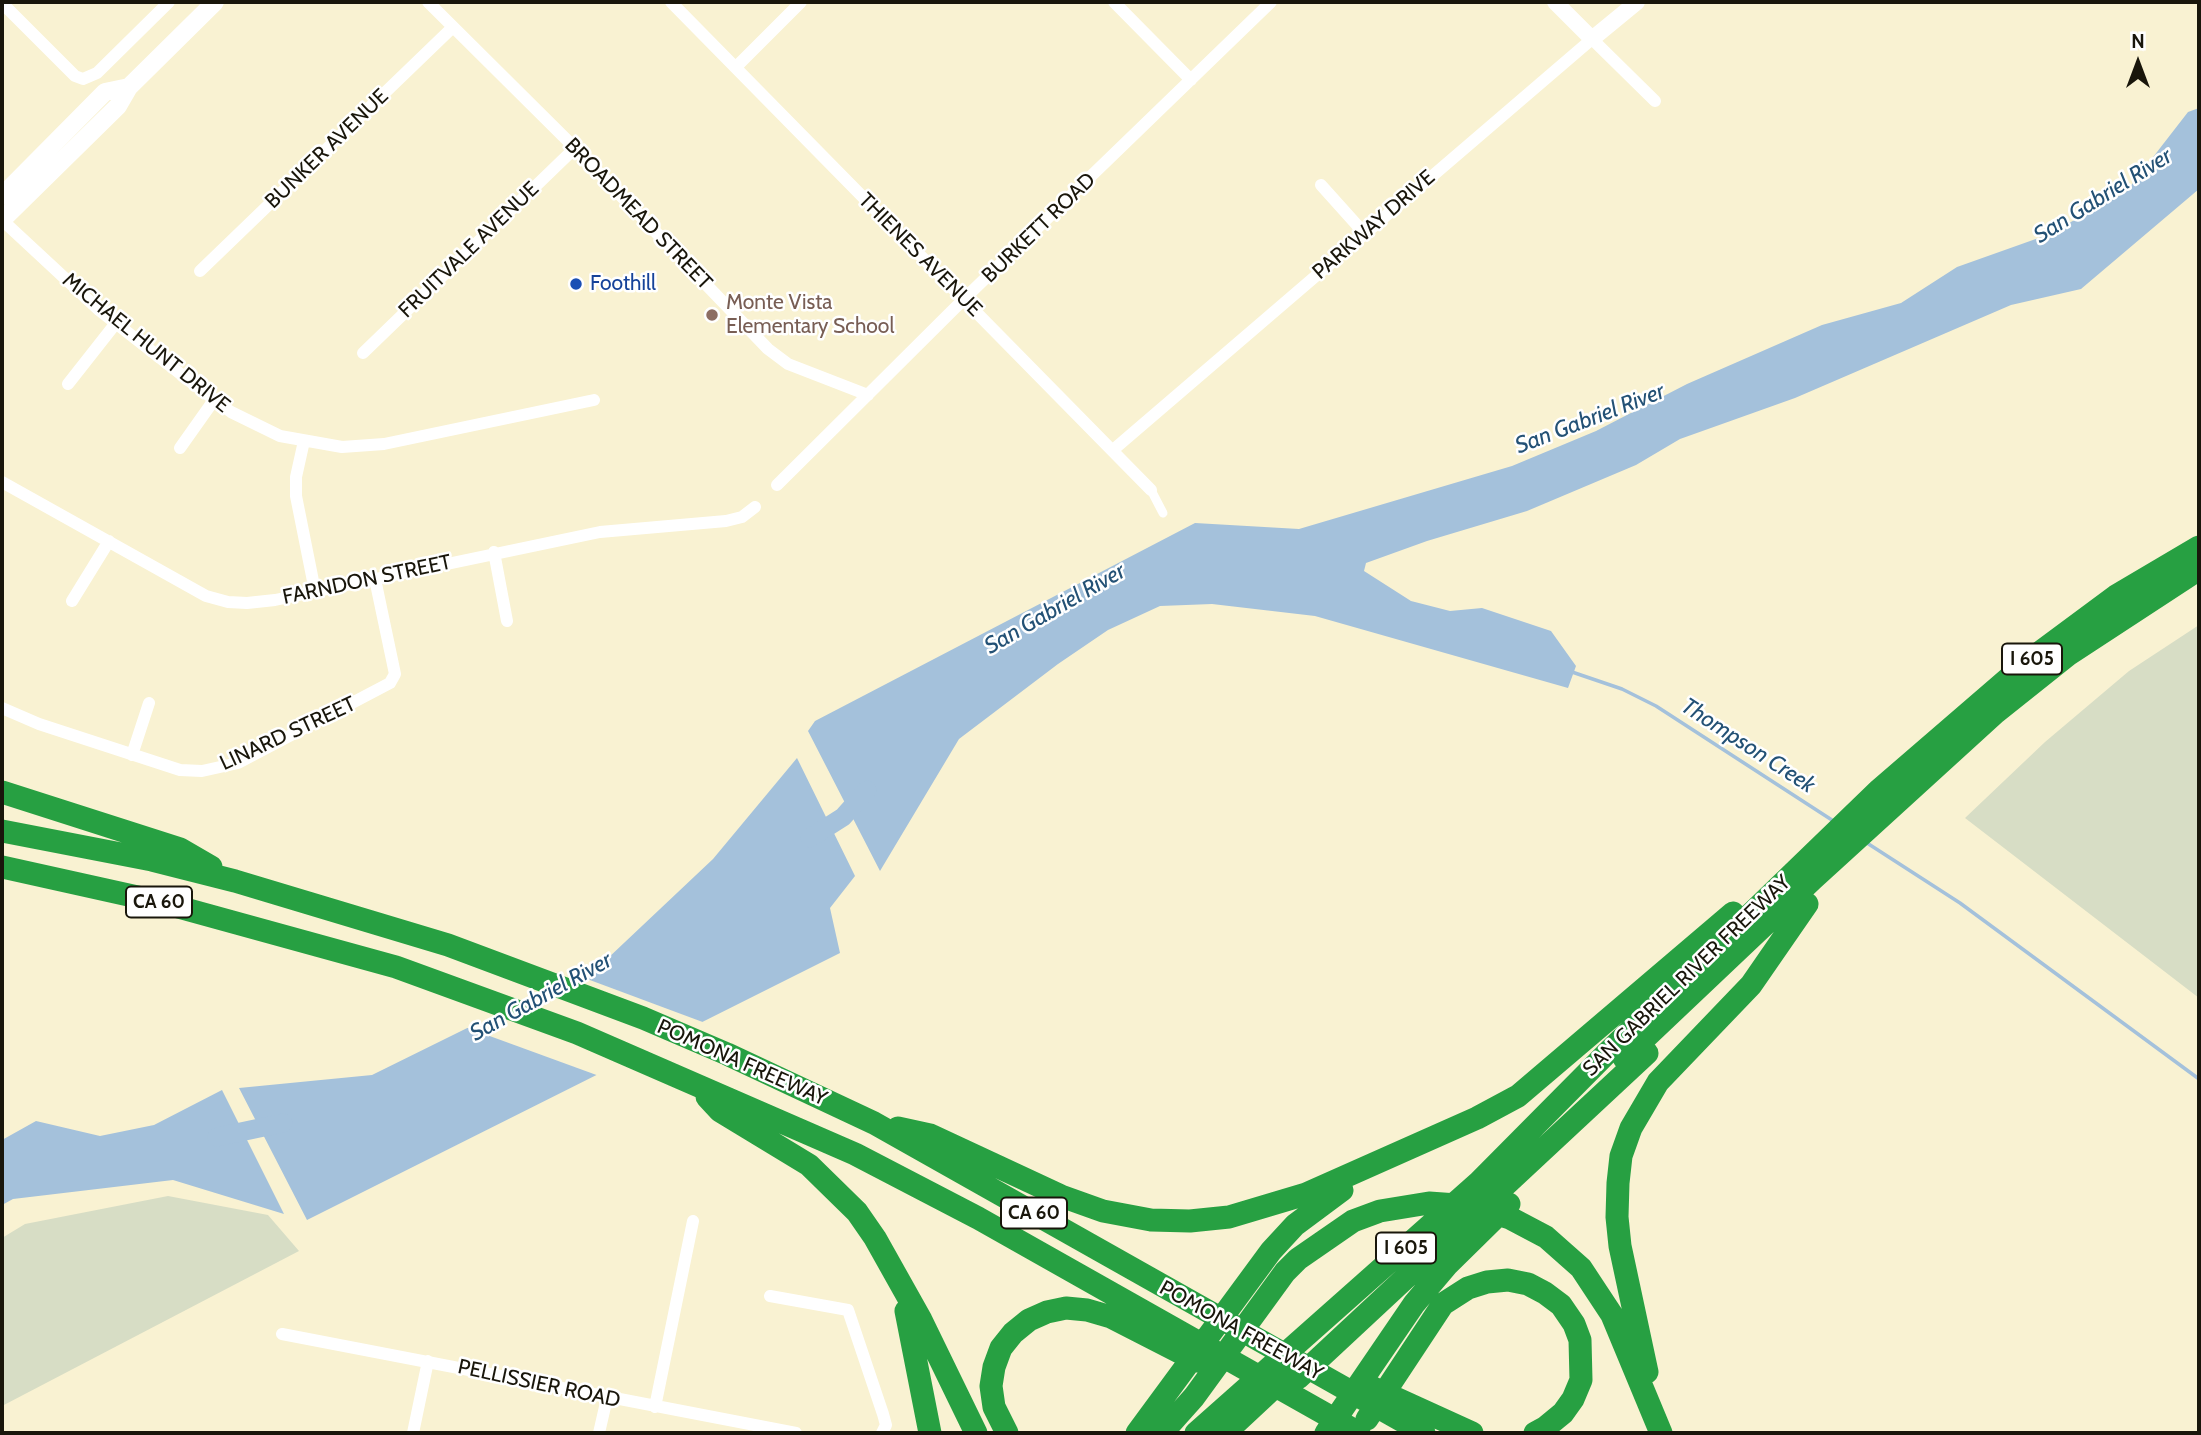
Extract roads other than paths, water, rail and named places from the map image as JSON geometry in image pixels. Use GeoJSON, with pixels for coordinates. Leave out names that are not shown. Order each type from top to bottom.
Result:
{"type":"FeatureCollection","features":[{"type":"Feature","properties":{"kind":"highway","name":"SAN GABRIEL RIVER FREEWAY"},"geometry":{"type":"LineString","coordinates":[[1196,1433],[1479,1182],[1780,885],[1811,877],[1892,800],[2031,659],[2116,596],[2199,547]]}},
{"type":"Feature","properties":{"kind":"highway"},"geometry":{"type":"LineString","coordinates":[[1892,800],[2008,692],[2062,650],[2199,561]]}},
{"type":"Feature","properties":{"kind":"highway"},"geometry":{"type":"LineString","coordinates":[[1892,800],[2069,654],[2199,569]]}},
{"type":"Feature","properties":{"kind":"highway","name":"SAN GABRIEL RIVER FREEWAY"},"geometry":{"type":"LineString","coordinates":[[1239,1433],[1807,904],[1811,877],[1892,800],[1980,741],[2053,681],[2140,619],[2199,582]]}},
{"type":"Feature","properties":{"kind":"highway"},"geometry":{"type":"LineString","coordinates":[[2,792],[180,849],[235,881]]}},
{"type":"Feature","properties":{"kind":"highway","name":"POMONA FREEWAY"},"geometry":{"type":"LineString","coordinates":[[2,831],[152,860],[235,881],[448,945],[574,991],[727,1054],[868,1120],[1243,1332],[1414,1420],[1472,1433]]}},
{"type":"Feature","properties":{"kind":"highway","name":"POMONA FREEWAY"},"geometry":{"type":"LineString","coordinates":[[2,867],[160,902],[396,968],[578,1032],[851,1152],[978,1218],[1175,1339],[1359,1433]]}},
{"type":"Feature","properties":{"kind":"highway"},"geometry":{"type":"LineString","coordinates":[[1606,1054],[1636,1037],[1811,877]]}},
{"type":"Feature","properties":{"kind":"highway"},"geometry":{"type":"LineString","coordinates":[[1225,1433],[1811,877]]}},
{"type":"Feature","properties":{"kind":"highway"},"geometry":{"type":"LineString","coordinates":[[868,1120],[930,1135],[1061,1196],[1103,1211],[1151,1220],[1190,1222],[1229,1217],[1306,1194],[1421,1144],[1518,1096],[1726,916],[1780,885]]}},
{"type":"Feature","properties":{"kind":"highway"},"geometry":{"type":"LineString","coordinates":[[1662,1433],[1620,1246],[1617,1217],[1621,1156],[1631,1128],[1658,1082],[1751,985],[1807,904]]}},
{"type":"Feature","properties":{"kind":"highway"},"geometry":{"type":"LineString","coordinates":[[689,1081],[720,1111],[813,1169],[857,1212],[894,1271],[976,1433]]}},
{"type":"Feature","properties":{"kind":"highway"},"geometry":{"type":"LineString","coordinates":[[1326,1433],[1414,1304],[1447,1265],[1519,1193],[1576,1119]]}},
{"type":"Feature","properties":{"kind":"highway"},"geometry":{"type":"LineString","coordinates":[[1137,1433],[1240,1290],[1295,1225],[1336,1193],[1421,1144]]}},
{"type":"Feature","properties":{"kind":"highway"},"geometry":{"type":"LineString","coordinates":[[1162,1433],[1194,1397],[1285,1272],[1312,1247],[1353,1221],[1404,1205],[1450,1203],[1492,1211],[1546,1237],[1581,1268],[1606,1303],[1662,1433]]}},
{"type":"Feature","properties":{"kind":"highway"},"geometry":{"type":"LineString","coordinates":[[894,1271],[911,1328],[930,1433]]}},
{"type":"Feature","properties":{"kind":"highway"},"geometry":{"type":"LineString","coordinates":[[1359,1433],[1443,1304],[1468,1288],[1487,1282],[1508,1280],[1528,1284],[1561,1305],[1574,1324],[1580,1340],[1581,1380],[1573,1399],[1563,1413],[1535,1433]]}},
{"type":"Feature","properties":{"kind":"highway"},"geometry":{"type":"LineString","coordinates":[[1007,1433],[994,1408],[991,1386],[994,1367],[1007,1341],[1029,1320],[1066,1308],[1087,1310],[1175,1339],[1352,1433]]}},
{"type":"Feature","properties":{"kind":"main road"},"geometry":{"type":"LineString","coordinates":[[2,220],[118,106],[129,87],[215,2]]}},
{"type":"Feature","properties":{"kind":"main road"},"geometry":{"type":"LineString","coordinates":[[2,195],[105,92],[129,87]]}},
{"type":"Feature","properties":{"kind":"street","name":"BROADMEAD STREET"},"geometry":{"type":"LineString","coordinates":[[428,2],[575,148],[768,349],[788,364],[868,396]]}},
{"type":"Feature","properties":{"kind":"street","name":"THIENES AVENUE"},"geometry":{"type":"LineString","coordinates":[[671,2],[1113,450],[1151,491],[1163,513]]}},
{"type":"Feature","properties":{"kind":"street"},"geometry":{"type":"LineString","coordinates":[[736,66],[801,2]]}},
{"type":"Feature","properties":{"kind":"street"},"geometry":{"type":"LineString","coordinates":[[1114,2],[1191,80]]}},
{"type":"Feature","properties":{"kind":"street","name":"BURKETT ROAD"},"geometry":{"type":"LineString","coordinates":[[777,485],[964,299],[1271,2]]}},
{"type":"Feature","properties":{"kind":"street"},"geometry":{"type":"LineString","coordinates":[[1555,2],[1655,101]]}},
{"type":"Feature","properties":{"kind":"street","name":"PARKWAY DRIVE"},"geometry":{"type":"LineString","coordinates":[[1113,450],[1636,2]]}},
{"type":"Feature","properties":{"kind":"street"},"geometry":{"type":"LineString","coordinates":[[2,3],[75,76],[83,79],[97,73],[165,3]]}},
{"type":"Feature","properties":{"kind":"street","name":"BUNKER AVENUE"},"geometry":{"type":"LineString","coordinates":[[200,271],[453,27]]}},
{"type":"Feature","properties":{"kind":"street","name":"FRUITVALE AVENUE"},"geometry":{"type":"LineString","coordinates":[[363,353],[575,148]]}},
{"type":"Feature","properties":{"kind":"street"},"geometry":{"type":"LineString","coordinates":[[1321,185],[1365,233]]}},
{"type":"Feature","properties":{"kind":"street","name":"MICHAEL HUNT DRIVE"},"geometry":{"type":"LineString","coordinates":[[2,220],[70,285],[214,400],[257,426],[281,436],[342,447],[384,444],[594,400]]}},
{"type":"Feature","properties":{"kind":"street"},"geometry":{"type":"LineString","coordinates":[[68,384],[116,323]]}},
{"type":"Feature","properties":{"kind":"street"},"geometry":{"type":"LineString","coordinates":[[180,448],[214,400]]}},
{"type":"Feature","properties":{"kind":"street"},"geometry":{"type":"LineString","coordinates":[[304,441],[296,477],[296,496],[315,590]]}},
{"type":"Feature","properties":{"kind":"street","name":"FARNDON STREET"},"geometry":{"type":"LineString","coordinates":[[2,482],[206,596],[228,602],[275,600],[494,552],[600,532],[726,522],[742,517],[755,507]]}},
{"type":"Feature","properties":{"kind":"street"},"geometry":{"type":"LineString","coordinates":[[72,601],[109,541]]}},
{"type":"Feature","properties":{"kind":"street"},"geometry":{"type":"LineString","coordinates":[[494,552],[507,621]]}},
{"type":"Feature","properties":{"kind":"street","name":"LINARD STREET"},"geometry":{"type":"LineString","coordinates":[[2,708],[39,724],[180,770],[219,769],[238,763],[390,683],[395,674],[374,579]]}},
{"type":"Feature","properties":{"kind":"street"},"geometry":{"type":"LineString","coordinates":[[132,755],[149,703]]}},
{"type":"Feature","properties":{"kind":"street"},"geometry":{"type":"LineString","coordinates":[[655,1407],[693,1221]]}},
{"type":"Feature","properties":{"kind":"street"},"geometry":{"type":"LineString","coordinates":[[770,1296],[848,1310],[883,1413],[886,1425],[882,1433]]}},
{"type":"Feature","properties":{"kind":"street","name":"PELLISSIER ROAD"},"geometry":{"type":"LineString","coordinates":[[282,1334],[796,1433]]}},
{"type":"Feature","properties":{"kind":"street"},"geometry":{"type":"LineString","coordinates":[[412,1433],[428,1361]]}},
{"type":"Feature","properties":{"kind":"street"},"geometry":{"type":"LineString","coordinates":[[600,1433],[607,1398]]}},
{"type":"Feature","properties":{"kind":"water"},"geometry":{"type":"Polygon","coordinates":[[[2199,108],[2199,189],[2081,289],[2011,305],[1795,398],[1680,439],[1636,465],[1527,511],[1427,541],[1366,563],[1364,571],[1411,601],[1450,611],[1482,608],[1551,631],[1576,666],[1568,688],[1315,616],[1212,604],[1160,606],[1108,630],[959,739],[880,871],[808,731],[815,721],[1195,523],[1299,529],[1512,466],[1596,431],[1687,384],[1822,325],[1901,303],[1957,267],[2047,235],[2126,192],[2188,112],[2199,108]]]}},
{"type":"Feature","properties":{"kind":"water"},"geometry":{"type":"Polygon","coordinates":[[[797,758],[855,876],[830,908],[840,953],[307,1220],[239,1088],[372,1075],[607,959],[713,859],[797,758]]]}},
{"type":"Feature","properties":{"kind":"water"},"geometry":{"type":"Polygon","coordinates":[[[222,1090],[284,1214],[173,1180],[13,1199],[2,1205],[2,1140],[36,1121],[100,1136],[154,1125],[222,1090]]]}},
{"type":"Feature","properties":{"kind":"waterway","name":"Thompson Creek"},"geometry":{"type":"LineString","coordinates":[[1572,672],[1622,689],[1656,706],[1835,822]]}},
{"type":"Feature","properties":{"kind":"waterway","name":"San Gabriel River"},"geometry":{"type":"LineString","coordinates":[[810,838],[843,817],[867,790]]}},
{"type":"Feature","properties":{"kind":"waterway","name":"Thompson Creek"},"geometry":{"type":"LineString","coordinates":[[1867,843],[1960,903],[2199,1079]]}},
{"type":"Feature","properties":{"kind":"waterway","name":"San Gabriel River"},"geometry":{"type":"LineString","coordinates":[[217,1137],[283,1123]]}},
{"type":"Feature","properties":{"kind":"place","name":"Foothill"},"geometry":{"type":"Point","coordinates":[576,284]}},
{"type":"Feature","properties":{"kind":"place","name":"Monte Vista Elementary School"},"geometry":{"type":"Point","coordinates":[712,315]}}]}
